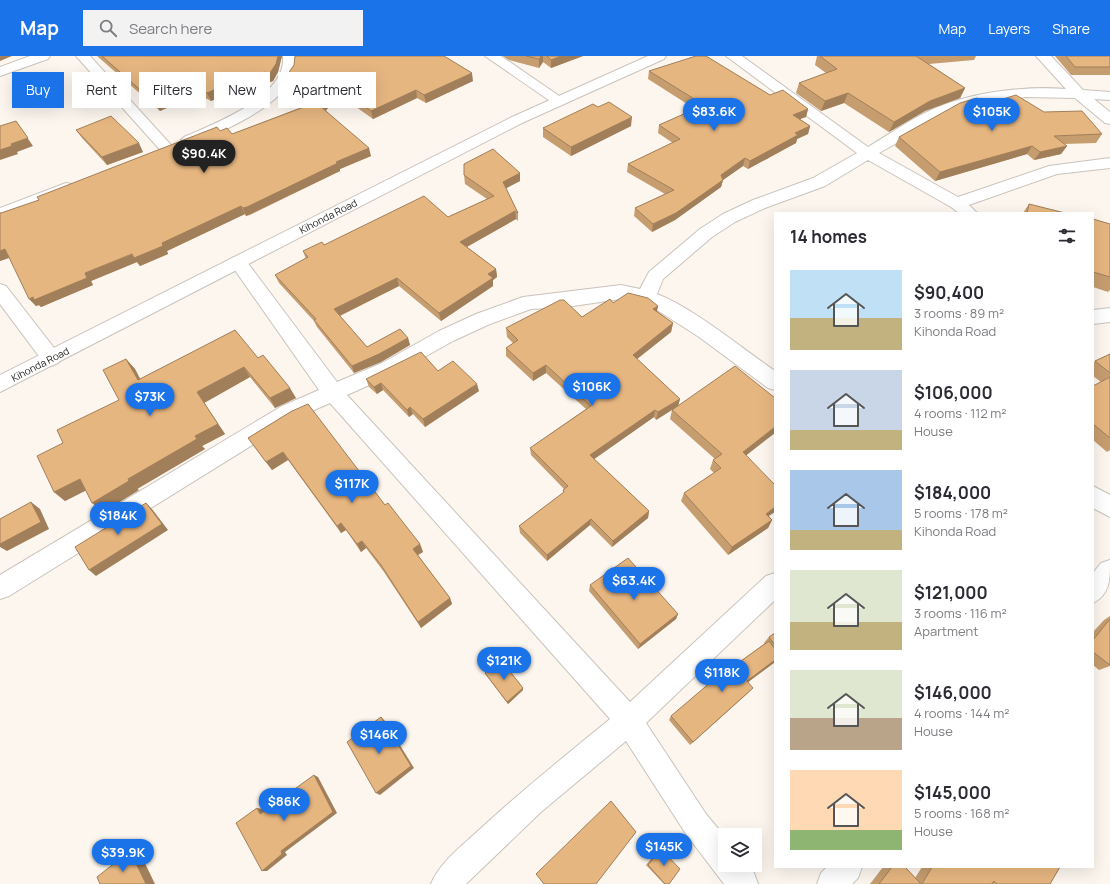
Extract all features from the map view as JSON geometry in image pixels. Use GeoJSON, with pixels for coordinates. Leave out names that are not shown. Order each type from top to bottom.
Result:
{"type":"FeatureCollection","features":[{"type":"Feature","properties":{"kind":"street"},"geometry":{"type":"LineString","coordinates":[[0,72],[43,56]]}},
{"type":"Feature","properties":{"kind":"street"},"geometry":{"type":"LineString","coordinates":[[83,56],[167,149]]}},
{"type":"Feature","properties":{"kind":"street"},"geometry":{"type":"LineString","coordinates":[[152,155],[246,115],[269,98],[286,76],[291,63],[290,56]]}},
{"type":"Feature","properties":{"kind":"street"},"geometry":{"type":"LineString","coordinates":[[492,56],[558,100]]}},
{"type":"Feature","properties":{"kind":"street","name":"Kihonda Road"},"geometry":{"type":"LineString","coordinates":[[0,384],[558,100],[659,56]]}},
{"type":"Feature","properties":{"kind":"street"},"geometry":{"type":"LineString","coordinates":[[733,56],[763,76],[867,153],[957,202],[968,212]]}},
{"type":"Feature","properties":{"kind":"street"},"geometry":{"type":"LineString","coordinates":[[1043,56],[1079,94],[1110,120]]}},
{"type":"Feature","properties":{"kind":"street"},"geometry":{"type":"LineString","coordinates":[[646,297],[655,276],[706,233],[730,218],[759,204],[819,182],[867,153],[950,107],[972,101],[1025,93],[1050,92],[1110,96]]}},
{"type":"Feature","properties":{"kind":"street"},"geometry":{"type":"LineString","coordinates":[[957,202],[1055,169],[1110,163]]}},
{"type":"Feature","properties":{"kind":"street"},"geometry":{"type":"LineString","coordinates":[[0,214],[80,183]]}},
{"type":"Feature","properties":{"kind":"street"},"geometry":{"type":"LineString","coordinates":[[238,262],[333,394],[629,721],[696,824],[718,852]]}},
{"type":"Feature","properties":{"kind":"street"},"geometry":{"type":"LineString","coordinates":[[0,292],[51,358]]}},
{"type":"Feature","properties":{"kind":"street"},"geometry":{"type":"LineString","coordinates":[[0,588],[289,412],[333,394],[389,368],[464,327],[530,302],[566,300],[621,292],[646,297],[661,303],[706,332],[774,381]]}},
{"type":"Feature","properties":{"kind":"street"},"geometry":{"type":"LineString","coordinates":[[1094,317],[1110,315]]}},
{"type":"Feature","properties":{"kind":"street"},"geometry":{"type":"LineString","coordinates":[[1094,497],[1110,507]]}},
{"type":"Feature","properties":{"kind":"street"},"geometry":{"type":"LineString","coordinates":[[1094,590],[1110,571]]}},
{"type":"Feature","properties":{"kind":"street"},"geometry":{"type":"LineString","coordinates":[[446,884],[458,870],[531,802],[629,721],[774,585]]}},
{"type":"Feature","properties":{"kind":"street"},"geometry":{"type":"LineString","coordinates":[[832,884],[846,868]]}},
{"type":"Feature","properties":{"kind":"street"},"geometry":{"type":"LineString","coordinates":[[734,872],[743,884]]}},
{"type":"Feature","properties":{"kind":"building"},"geometry":{"type":"Polygon","coordinates":[[[102,56],[278,56],[276,64],[270,73],[214,72],[214,90],[207,93],[206,72],[139,72],[139,89],[131,82],[131,72],[120,72],[102,56]]]}},
{"type":"Feature","properties":{"kind":"building"},"geometry":{"type":"Polygon","coordinates":[[[295,56],[444,56],[472,73],[424,95],[416,90],[371,111],[367,108],[376,108],[376,72],[289,72],[294,65],[295,56]]]}},
{"type":"Feature","properties":{"kind":"building"},"geometry":{"type":"Polygon","coordinates":[[[526,56],[541,56],[539,59],[526,56]]]}},
{"type":"Feature","properties":{"kind":"building"},"geometry":{"type":"Polygon","coordinates":[[[547,56],[561,56],[551,60],[547,56]]]}},
{"type":"Feature","properties":{"kind":"building"},"geometry":{"type":"Polygon","coordinates":[[[696,56],[706,56],[770,95],[783,90],[808,109],[793,115],[810,126],[795,133],[798,135],[750,161],[745,158],[721,175],[723,180],[676,213],[653,224],[635,208],[674,190],[628,164],[680,139],[659,125],[704,105],[649,71],[696,56]]]}},
{"type":"Feature","properties":{"kind":"building"},"geometry":{"type":"Polygon","coordinates":[[[820,56],[916,56],[965,88],[930,101],[894,122],[848,93],[825,101],[799,83],[837,69],[820,56]]]}},
{"type":"Feature","properties":{"kind":"building"},"geometry":{"type":"Polygon","coordinates":[[[1066,56],[1110,56],[1110,67],[1075,67],[1066,56]]]}},
{"type":"Feature","properties":{"kind":"building"},"geometry":{"type":"Polygon","coordinates":[[[1016,95],[1044,112],[1082,111],[1102,134],[1054,136],[1067,146],[1040,152],[1032,146],[940,172],[899,137],[960,103],[977,98],[987,104],[1016,95]]]}},
{"type":"Feature","properties":{"kind":"building"},"geometry":{"type":"Polygon","coordinates":[[[609,102],[632,117],[571,147],[543,128],[593,104],[598,107],[609,102]]]}},
{"type":"Feature","properties":{"kind":"building"},"geometry":{"type":"Polygon","coordinates":[[[301,108],[322,108],[369,148],[336,162],[338,163],[247,207],[243,208],[241,206],[162,243],[163,246],[134,258],[132,254],[85,273],[87,278],[34,300],[33,297],[29,299],[5,249],[0,251],[0,213],[39,200],[37,197],[217,127],[220,131],[227,128],[232,134],[301,108]]]}},
{"type":"Feature","properties":{"kind":"building"},"geometry":{"type":"Polygon","coordinates":[[[111,116],[139,143],[102,157],[76,130],[111,116]]]}},
{"type":"Feature","properties":{"kind":"building"},"geometry":{"type":"Polygon","coordinates":[[[16,121],[28,138],[0,150],[0,126],[16,121]]]}},
{"type":"Feature","properties":{"kind":"building"},"geometry":{"type":"Polygon","coordinates":[[[493,149],[520,173],[503,182],[518,213],[515,211],[460,242],[496,269],[488,274],[493,278],[439,313],[397,278],[334,309],[367,347],[400,329],[408,338],[379,354],[352,366],[314,320],[316,319],[275,275],[308,257],[303,251],[322,242],[324,245],[424,196],[448,217],[494,196],[464,175],[464,164],[493,149]]]}},
{"type":"Feature","properties":{"kind":"building"},"geometry":{"type":"Polygon","coordinates":[[[1029,204],[1061,212],[1027,212],[1029,204]]]}},
{"type":"Feature","properties":{"kind":"building"},"geometry":{"type":"Polygon","coordinates":[[[1094,219],[1110,224],[1110,277],[1094,272],[1094,219]]]}},
{"type":"Feature","properties":{"kind":"building"},"geometry":{"type":"Polygon","coordinates":[[[628,293],[648,298],[658,306],[653,309],[673,323],[633,355],[680,399],[658,412],[655,410],[590,455],[649,511],[613,541],[591,519],[547,555],[519,526],[564,492],[563,490],[568,486],[530,448],[591,406],[546,365],[533,373],[506,348],[518,340],[506,328],[560,300],[564,300],[582,317],[610,299],[613,303],[628,293]]]}},
{"type":"Feature","properties":{"kind":"building"},"geometry":{"type":"Polygon","coordinates":[[[235,330],[258,358],[263,355],[290,388],[270,398],[244,367],[197,392],[218,424],[195,436],[197,439],[128,479],[129,481],[92,503],[80,479],[54,492],[37,456],[63,443],[57,430],[119,400],[103,370],[126,359],[138,380],[235,330]]]}},
{"type":"Feature","properties":{"kind":"building"},"geometry":{"type":"Polygon","coordinates":[[[421,352],[438,371],[453,361],[477,384],[423,419],[410,407],[407,410],[381,383],[374,387],[366,379],[421,352]]]}},
{"type":"Feature","properties":{"kind":"building"},"geometry":{"type":"Polygon","coordinates":[[[1110,354],[1110,373],[1095,361],[1110,354]]]}},
{"type":"Feature","properties":{"kind":"building"},"geometry":{"type":"Polygon","coordinates":[[[735,366],[774,397],[774,428],[743,452],[774,484],[774,508],[766,514],[772,520],[732,547],[684,493],[721,468],[713,460],[722,454],[672,410],[735,366]]]}},
{"type":"Feature","properties":{"kind":"building"},"geometry":{"type":"Polygon","coordinates":[[[1110,377],[1110,438],[1094,425],[1094,385],[1110,377]]]}},
{"type":"Feature","properties":{"kind":"building"},"geometry":{"type":"Polygon","coordinates":[[[308,404],[385,505],[388,503],[420,544],[413,549],[450,598],[418,622],[381,565],[362,541],[357,544],[341,523],[337,526],[283,452],[266,462],[248,438],[292,411],[308,404]]]}},
{"type":"Feature","properties":{"kind":"building"},"geometry":{"type":"Polygon","coordinates":[[[31,502],[41,522],[0,544],[0,519],[31,502]]]}},
{"type":"Feature","properties":{"kind":"building"},"geometry":{"type":"Polygon","coordinates":[[[146,503],[162,524],[89,570],[75,547],[146,503]]]}},
{"type":"Feature","properties":{"kind":"building"},"geometry":{"type":"Polygon","coordinates":[[[628,558],[678,614],[640,644],[590,585],[628,558]]]}},
{"type":"Feature","properties":{"kind":"building"},"geometry":{"type":"Polygon","coordinates":[[[1110,619],[1110,665],[1094,653],[1094,639],[1110,619]]]}},
{"type":"Feature","properties":{"kind":"building"},"geometry":{"type":"Polygon","coordinates":[[[774,634],[774,644],[769,637],[774,634]]]}},
{"type":"Feature","properties":{"kind":"building"},"geometry":{"type":"Polygon","coordinates":[[[769,641],[774,648],[774,661],[747,681],[753,688],[693,742],[671,716],[732,664],[734,666],[769,641]]]}},
{"type":"Feature","properties":{"kind":"building"},"geometry":{"type":"Polygon","coordinates":[[[501,660],[523,688],[507,702],[485,673],[501,660]]]}},
{"type":"Feature","properties":{"kind":"building"},"geometry":{"type":"Polygon","coordinates":[[[381,717],[411,766],[376,793],[347,742],[381,717]]]}},
{"type":"Feature","properties":{"kind":"building"},"geometry":{"type":"Polygon","coordinates":[[[314,775],[333,812],[281,851],[282,854],[262,871],[236,823],[257,808],[260,814],[314,775]]]}},
{"type":"Feature","properties":{"kind":"building"},"geometry":{"type":"Polygon","coordinates":[[[611,801],[636,832],[596,884],[544,884],[536,874],[611,801]]]}},
{"type":"Feature","properties":{"kind":"building"},"geometry":{"type":"Polygon","coordinates":[[[661,849],[680,869],[669,884],[665,884],[648,865],[661,849]]]}},
{"type":"Feature","properties":{"kind":"building"},"geometry":{"type":"Polygon","coordinates":[[[130,851],[146,884],[100,884],[97,877],[130,851]]]}},
{"type":"Feature","properties":{"kind":"building"},"geometry":{"type":"Polygon","coordinates":[[[891,868],[906,868],[921,884],[879,884],[891,868]]]}},
{"type":"Feature","properties":{"kind":"building"},"geometry":{"type":"Polygon","coordinates":[[[931,868],[1059,868],[1050,884],[997,884],[994,881],[992,884],[922,884],[931,868]]]}}]}
